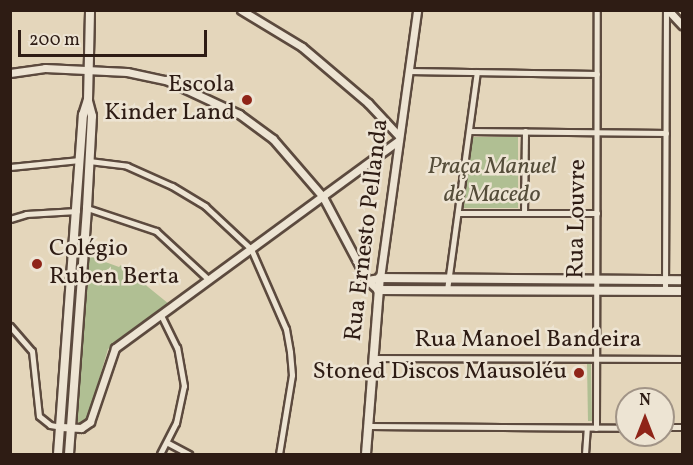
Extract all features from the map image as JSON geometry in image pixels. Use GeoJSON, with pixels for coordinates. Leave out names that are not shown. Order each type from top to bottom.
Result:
{"type":"FeatureCollection","features":[{"type":"Feature","properties":{"kind":"main road"},"geometry":{"type":"LineString","coordinates":[[58,454],[80,160],[88,100],[90,10]]}},
{"type":"Feature","properties":{"kind":"main road"},"geometry":{"type":"LineString","coordinates":[[69,454],[92,116],[88,100]]}},
{"type":"Feature","properties":{"kind":"main road"},"geometry":{"type":"LineString","coordinates":[[77,208],[87,208]]}},
{"type":"Feature","properties":{"kind":"main road"},"geometry":{"type":"LineString","coordinates":[[380,278],[682,280]]}},
{"type":"Feature","properties":{"kind":"main road","name":"Rua Ernesto Pellanda"},"geometry":{"type":"LineString","coordinates":[[366,454],[380,278]]}},
{"type":"Feature","properties":{"kind":"main road"},"geometry":{"type":"LineString","coordinates":[[378,290],[682,291]]}},
{"type":"Feature","properties":{"kind":"street"},"geometry":{"type":"LineString","coordinates":[[10,326],[32,351],[39,416],[50,425],[81,428],[90,422],[112,352],[324,197],[398,138],[368,103],[302,47],[241,10]]}},
{"type":"Feature","properties":{"kind":"street","name":"Rua Ernesto Pellanda"},"geometry":{"type":"LineString","coordinates":[[380,278],[417,10]]}},
{"type":"Feature","properties":{"kind":"street","name":"Rua Louvre"},"geometry":{"type":"LineString","coordinates":[[596,428],[597,10]]}},
{"type":"Feature","properties":{"kind":"street"},"geometry":{"type":"LineString","coordinates":[[667,10],[682,25]]}},
{"type":"Feature","properties":{"kind":"street"},"geometry":{"type":"LineString","coordinates":[[665,291],[667,10]]}},
{"type":"Feature","properties":{"kind":"street"},"geometry":{"type":"LineString","coordinates":[[10,73],[90,68],[166,80],[230,109],[273,139],[324,197],[367,280],[378,290]]}},
{"type":"Feature","properties":{"kind":"street"},"geometry":{"type":"LineString","coordinates":[[408,71],[597,74]]}},
{"type":"Feature","properties":{"kind":"street"},"geometry":{"type":"LineString","coordinates":[[447,290],[477,72]]}},
{"type":"Feature","properties":{"kind":"street"},"geometry":{"type":"LineString","coordinates":[[470,131],[666,133]]}},
{"type":"Feature","properties":{"kind":"street"},"geometry":{"type":"LineString","coordinates":[[524,213],[525,131]]}},
{"type":"Feature","properties":{"kind":"street"},"geometry":{"type":"LineString","coordinates":[[10,167],[80,160]]}},
{"type":"Feature","properties":{"kind":"street"},"geometry":{"type":"LineString","coordinates":[[89,161],[127,166],[172,186],[205,206],[251,249],[286,329],[290,352],[291,375],[279,454]]}},
{"type":"Feature","properties":{"kind":"street"},"geometry":{"type":"LineString","coordinates":[[10,219],[26,213],[77,208]]}},
{"type":"Feature","properties":{"kind":"street"},"geometry":{"type":"LineString","coordinates":[[87,208],[156,231],[209,280]]}},
{"type":"Feature","properties":{"kind":"street"},"geometry":{"type":"LineString","coordinates":[[458,213],[597,213]]}},
{"type":"Feature","properties":{"kind":"street"},"geometry":{"type":"LineString","coordinates":[[367,280],[380,278]]}},
{"type":"Feature","properties":{"kind":"street"},"geometry":{"type":"LineString","coordinates":[[160,454],[168,443],[182,405],[183,375],[177,348],[161,315]]}},
{"type":"Feature","properties":{"kind":"street","name":"Rua Manoel Bandeira"},"geometry":{"type":"LineString","coordinates":[[372,358],[682,359]]}},
{"type":"Feature","properties":{"kind":"street"},"geometry":{"type":"LineString","coordinates":[[369,426],[615,428]]}},
{"type":"Feature","properties":{"kind":"street"},"geometry":{"type":"LineString","coordinates":[[585,454],[586,428]]}},
{"type":"Feature","properties":{"kind":"street"},"geometry":{"type":"LineString","coordinates":[[168,443],[189,454]]}},
{"type":"Feature","properties":{"kind":"green space","name":"Praça Manuel de Macedo"},"geometry":{"type":"Polygon","coordinates":[[[472,137],[518,137],[518,208],[463,208],[472,137]]]}},
{"type":"Feature","properties":{"kind":"green space"},"geometry":{"type":"Polygon","coordinates":[[[89,256],[119,267],[121,265],[169,304],[108,349],[87,420],[81,424],[76,420],[89,256]]]}},
{"type":"Feature","properties":{"kind":"green space"},"geometry":{"type":"Polygon","coordinates":[[[381,280],[444,281],[442,288],[380,288],[381,280]]]}},
{"type":"Feature","properties":{"kind":"green space"},"geometry":{"type":"Polygon","coordinates":[[[449,281],[590,283],[590,289],[449,288],[449,281]]]}},
{"type":"Feature","properties":{"kind":"green space"},"geometry":{"type":"Polygon","coordinates":[[[587,364],[591,364],[592,421],[588,421],[587,364]]]}},
{"type":"Feature","properties":{"kind":"place","name":"Escola Kinder Land"},"geometry":{"type":"Point","coordinates":[247,100]}},
{"type":"Feature","properties":{"kind":"place","name":"Colégio Ruben Berta"},"geometry":{"type":"Point","coordinates":[37,264]}},
{"type":"Feature","properties":{"kind":"place","name":"Stoned Discos Mausoléu"},"geometry":{"type":"Point","coordinates":[579,373]}}]}
